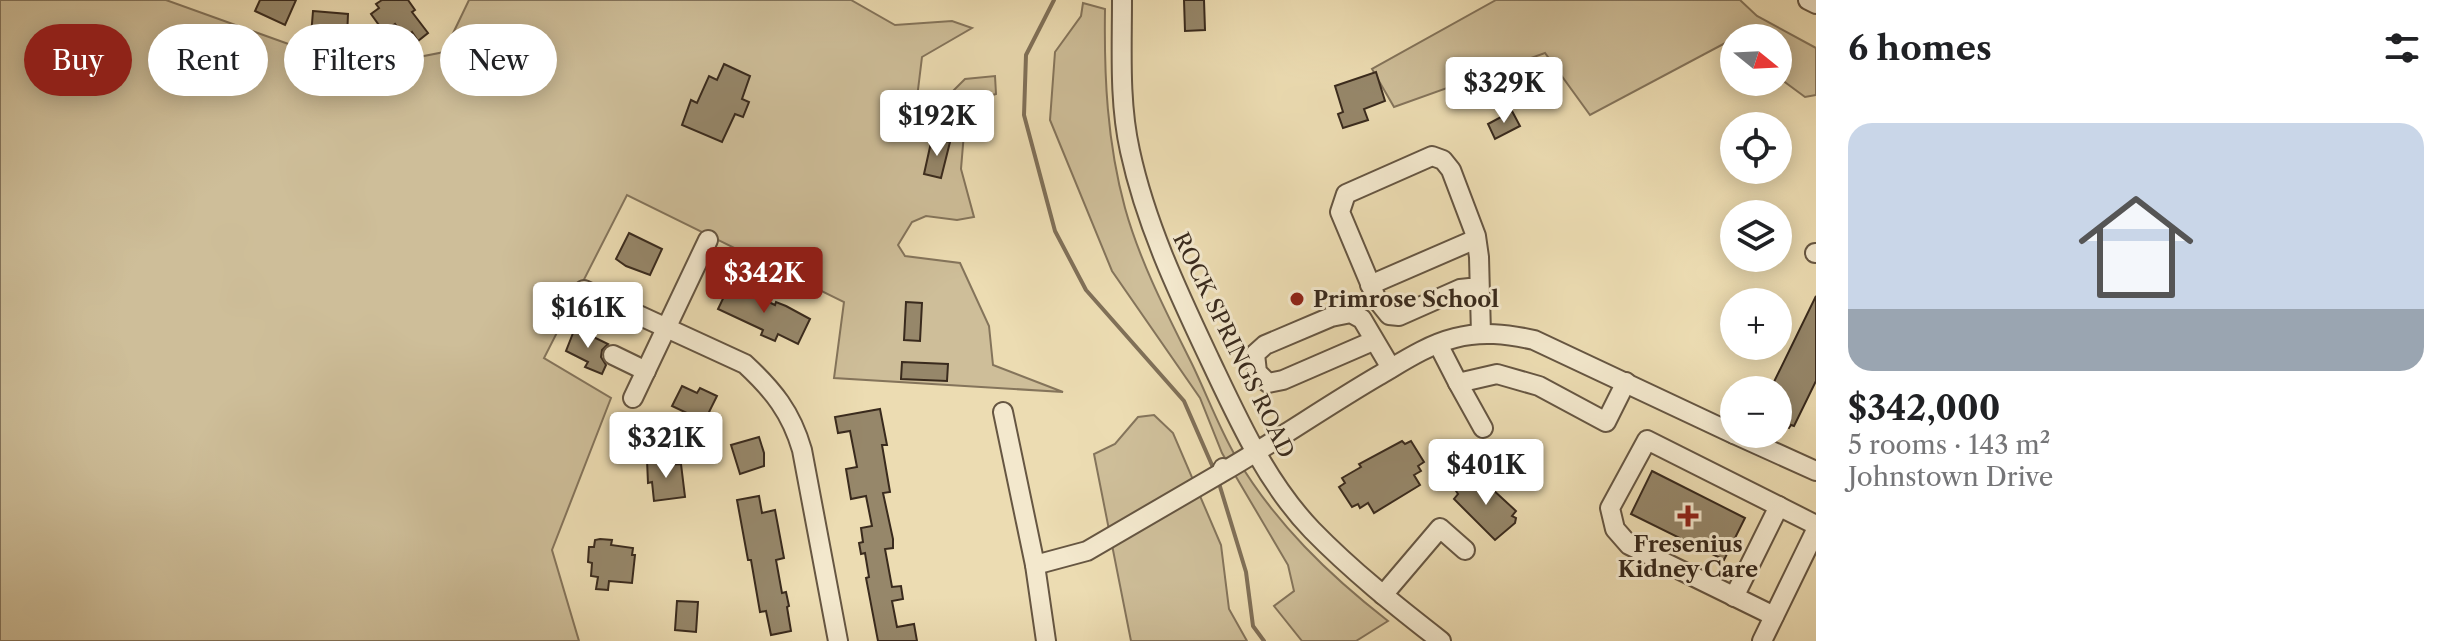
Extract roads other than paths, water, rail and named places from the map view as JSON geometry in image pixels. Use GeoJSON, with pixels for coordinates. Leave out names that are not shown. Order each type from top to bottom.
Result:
{"type":"FeatureCollection","features":[{"type":"Feature","properties":{"kind":"street","name":"ROCK SPRINGS ROAD"},"geometry":{"type":"LineString","coordinates":[[1122,0],[1125,113],[1129,148],[1143,205],[1171,277],[1257,453],[1274,482],[1311,529],[1383,595],[1441,641]]}},
{"type":"Feature","properties":{"kind":"street"},"geometry":{"type":"LineString","coordinates":[[1808,0],[1816,4]]}},
{"type":"Feature","properties":{"kind":"street"},"geometry":{"type":"LineString","coordinates":[[1479,287],[1460,289],[1399,316],[1389,315],[1370,285],[1340,212],[1346,194],[1432,156],[1443,160],[1451,170],[1476,239],[1479,257],[1481,334]]}},
{"type":"Feature","properties":{"kind":"street"},"geometry":{"type":"LineString","coordinates":[[1370,285],[1476,239]]}},
{"type":"Feature","properties":{"kind":"street"},"geometry":{"type":"LineString","coordinates":[[633,398],[708,240]]}},
{"type":"Feature","properties":{"kind":"street"},"geometry":{"type":"LineString","coordinates":[[584,290],[745,364],[766,384],[794,424],[802,450],[838,641]]}},
{"type":"Feature","properties":{"kind":"street"},"geometry":{"type":"LineString","coordinates":[[1373,341],[1283,380],[1268,383],[1257,372],[1255,354],[1265,345],[1331,317],[1351,313],[1362,319],[1391,368]]}},
{"type":"Feature","properties":{"kind":"street"},"geometry":{"type":"LineString","coordinates":[[1035,565],[1087,551],[1257,453],[1418,352],[1454,338],[1481,334],[1534,340],[1720,427]]}},
{"type":"Feature","properties":{"kind":"street"},"geometry":{"type":"LineString","coordinates":[[1438,344],[1483,428]]}},
{"type":"Feature","properties":{"kind":"street"},"geometry":{"type":"LineString","coordinates":[[613,355],[646,371]]}},
{"type":"Feature","properties":{"kind":"street"},"geometry":{"type":"LineString","coordinates":[[1458,383],[1497,374],[1539,386],[1606,422],[1626,382]]}},
{"type":"Feature","properties":{"kind":"street"},"geometry":{"type":"LineString","coordinates":[[1023,419],[1003,416],[1035,565],[1046,641]]}},
{"type":"Feature","properties":{"kind":"street"},"geometry":{"type":"LineString","coordinates":[[1762,641],[1774,616],[1816,527],[1647,440],[1610,508],[1615,529],[1629,545],[1774,616]]}},
{"type":"Feature","properties":{"kind":"street"},"geometry":{"type":"LineString","coordinates":[[1765,448],[1816,471]]}},
{"type":"Feature","properties":{"kind":"street"},"geometry":{"type":"LineString","coordinates":[[1734,597],[1779,506]]}},
{"type":"Feature","properties":{"kind":"street"},"geometry":{"type":"LineString","coordinates":[[1383,595],[1440,528],[1465,550]]}},
{"type":"Feature","properties":{"kind":"waterway"},"geometry":{"type":"LineString","coordinates":[[1054,0],[1026,55],[1024,115],[1055,231],[1086,290],[1184,401],[1215,472]]}},
{"type":"Feature","properties":{"kind":"waterway"},"geometry":{"type":"LineString","coordinates":[[1218,480],[1246,572],[1253,626],[1264,641]]}},
{"type":"Feature","properties":{"kind":"place","name":"Primrose School"},"geometry":{"type":"Point","coordinates":[1297,299]}},
{"type":"Feature","properties":{"kind":"place","name":"Fresenius Kidney Care"},"geometry":{"type":"Point","coordinates":[1688,516]}}]}
